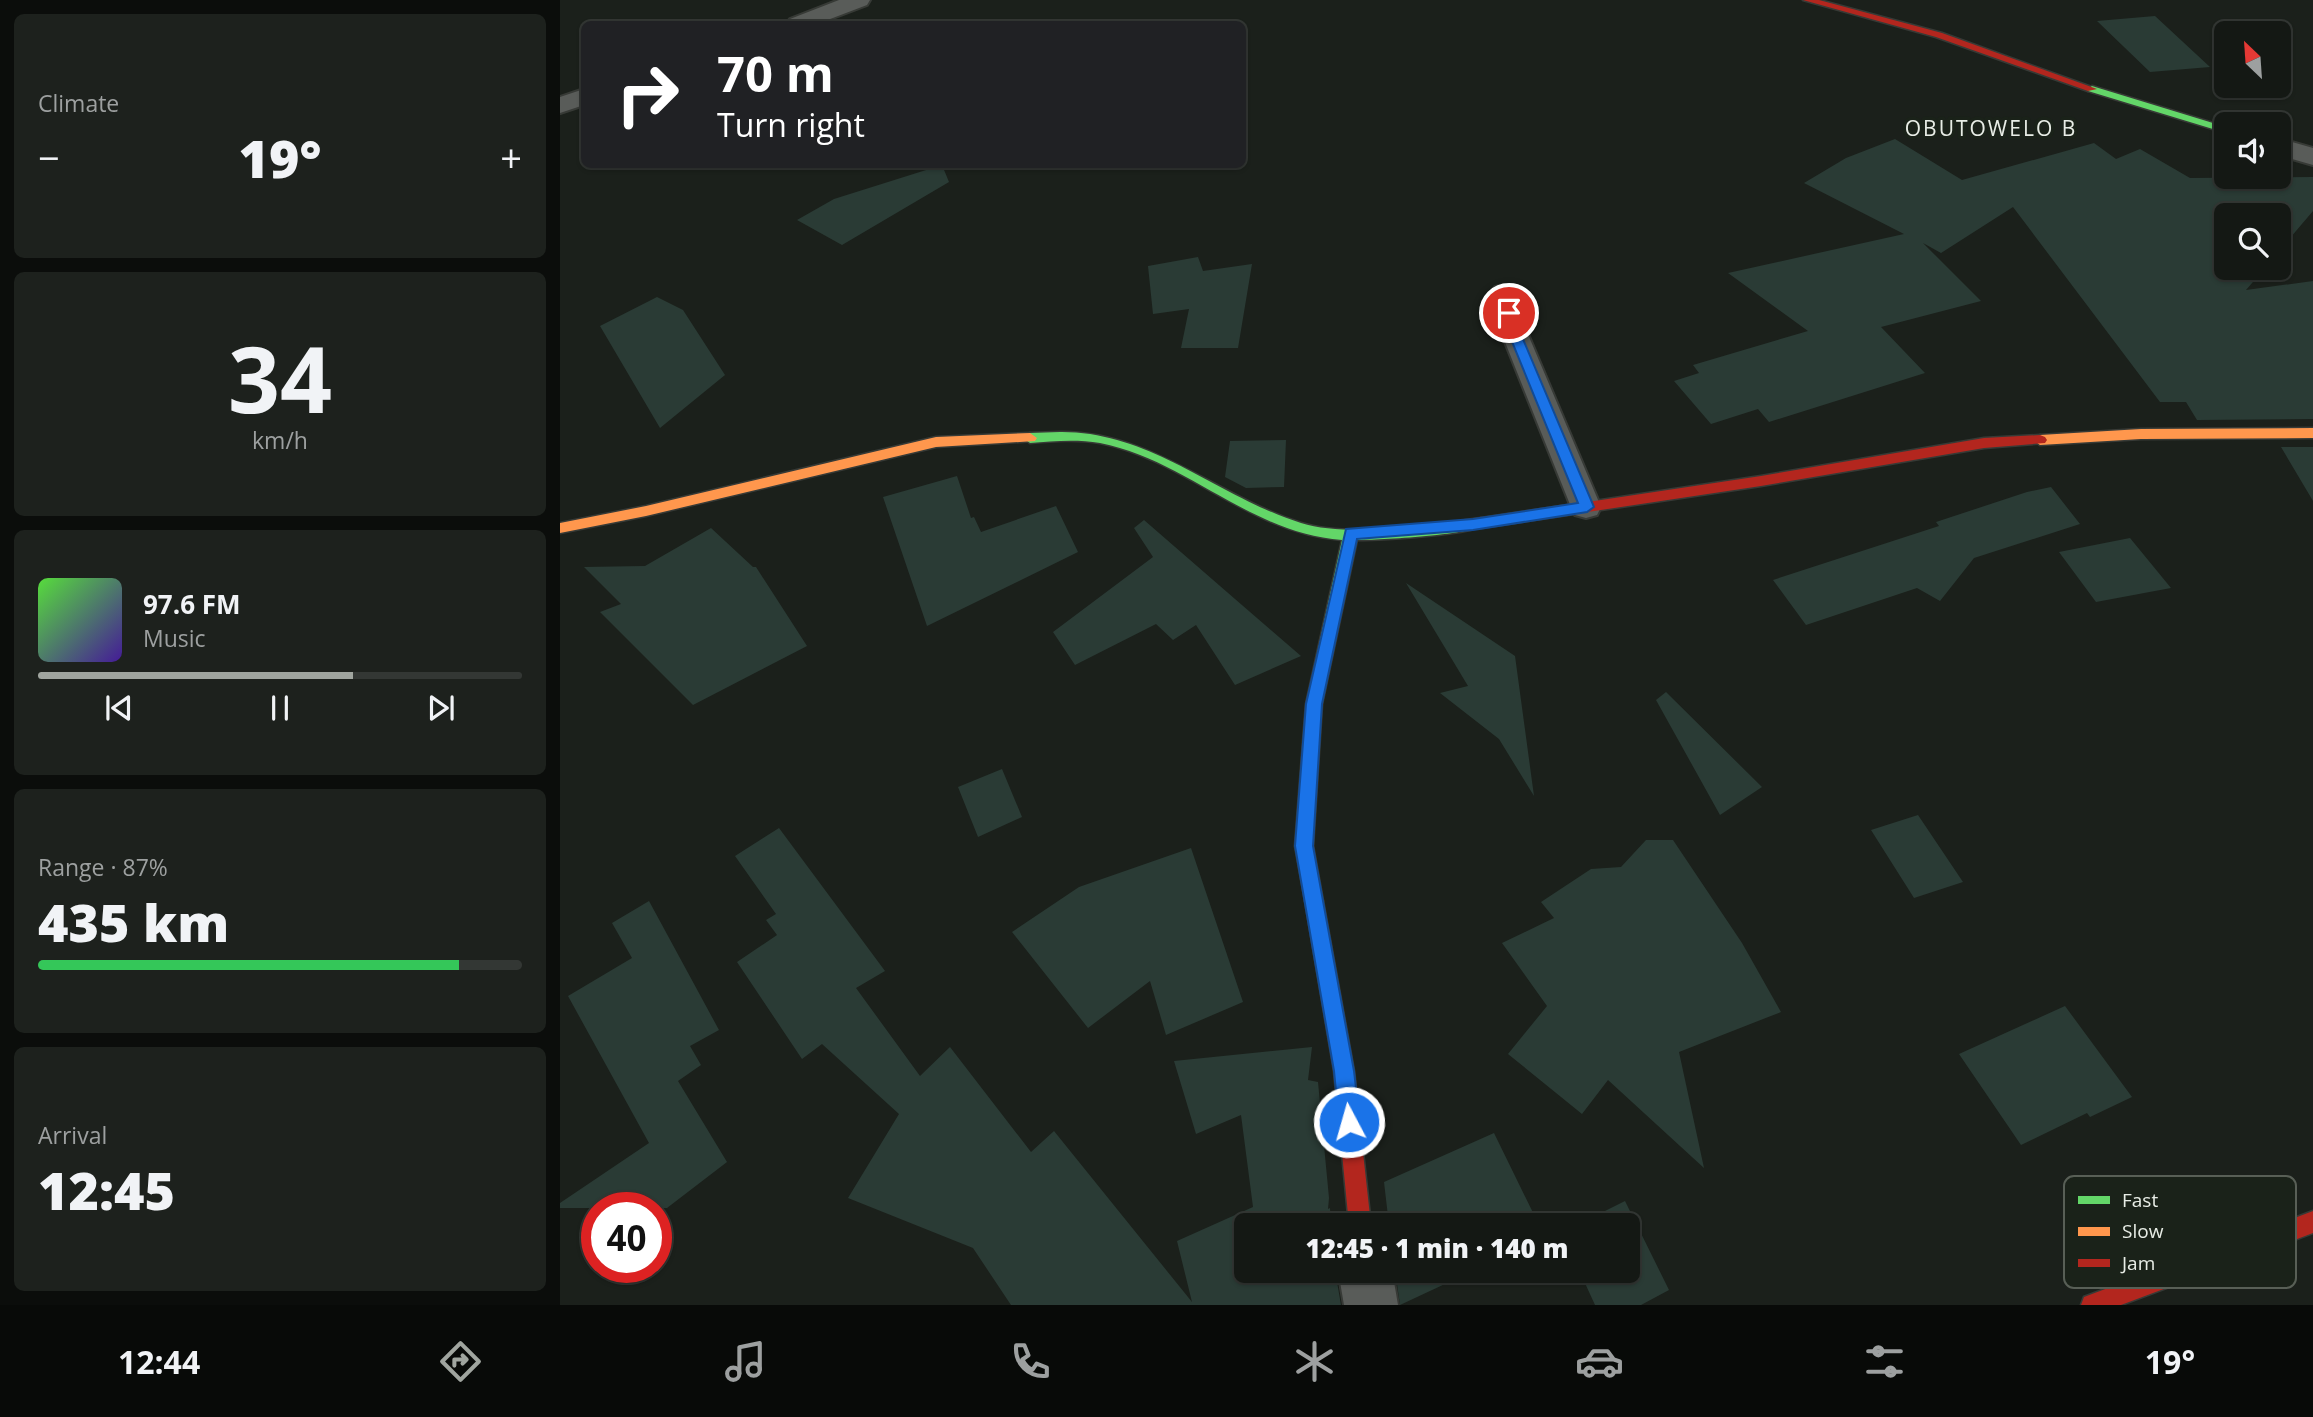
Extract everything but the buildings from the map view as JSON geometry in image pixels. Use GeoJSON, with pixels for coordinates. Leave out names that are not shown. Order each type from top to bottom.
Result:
{"type":"FeatureCollection","features":[{"type":"Feature","properties":{"kind":"street"},"geometry":{"type":"LineString","coordinates":[[806,21],[859,0]]}},
{"type":"Feature","properties":{"kind":"street"},"geometry":{"type":"LineString","coordinates":[[1808,0],[1939,35],[2136,104],[2214,127]]}},
{"type":"Feature","properties":{"kind":"street"},"geometry":{"type":"LineString","coordinates":[[560,105],[581,98]]}},
{"type":"Feature","properties":{"kind":"street"},"geometry":{"type":"LineString","coordinates":[[2291,150],[2313,157]]}},
{"type":"Feature","properties":{"kind":"street"},"geometry":{"type":"LineString","coordinates":[[560,528],[646,511],[936,442],[1065,436],[1108,440],[1168,463],[1258,513],[1305,530],[1368,535],[1473,524],[1587,507],[1984,443],[2141,434],[2313,433]]}},
{"type":"Feature","properties":{"kind":"street"},"geometry":{"type":"LineString","coordinates":[[1351,533],[1314,704],[1304,846],[1344,1071],[1359,1213]]}},
{"type":"Feature","properties":{"kind":"street"},"geometry":{"type":"LineString","coordinates":[[2296,1228],[2313,1222]]}},
{"type":"Feature","properties":{"kind":"street"},"geometry":{"type":"LineString","coordinates":[[1367,1283],[1371,1305]]}},
{"type":"Feature","properties":{"kind":"street"},"geometry":{"type":"LineString","coordinates":[[2092,1305],[2137,1288]]}},
{"type":"Feature","properties":{"kind":"lane"},"geometry":{"type":"LineString","coordinates":[[1504,293],[1514,332],[1587,507]]}},
{"type":"Feature","properties":{"kind":"traffic: fast"},"geometry":{"type":"LineString","coordinates":[[2092,89],[2214,126]]}},
{"type":"Feature","properties":{"kind":"traffic: fast"},"geometry":{"type":"LineString","coordinates":[[1030,438],[1090,437],[1134,449],[1159,459],[1277,520],[1320,533],[1390,534],[1481,523]]}},
{"type":"Feature","properties":{"kind":"traffic: fast"},"geometry":{"type":"LineString","coordinates":[[1314,901],[1304,846],[1314,704],[1351,533]]}},
{"type":"Feature","properties":{"kind":"traffic: slow"},"geometry":{"type":"LineString","coordinates":[[2040,440],[2141,434],[2313,433]]}},
{"type":"Feature","properties":{"kind":"traffic: slow"},"geometry":{"type":"LineString","coordinates":[[560,528],[646,511],[936,442],[1030,438]]}},
{"type":"Feature","properties":{"kind":"traffic: jam"},"geometry":{"type":"LineString","coordinates":[[1808,0],[1939,35],[2092,89]]}},
{"type":"Feature","properties":{"kind":"traffic: jam"},"geometry":{"type":"LineString","coordinates":[[1481,523],[1761,481],[1984,443],[2040,440]]}},
{"type":"Feature","properties":{"kind":"traffic: jam"},"geometry":{"type":"LineString","coordinates":[[1314,901],[1344,1071],[1359,1213]]}},
{"type":"Feature","properties":{"kind":"traffic: jam"},"geometry":{"type":"LineString","coordinates":[[2296,1228],[2313,1222]]}},
{"type":"Feature","properties":{"kind":"traffic: jam"},"geometry":{"type":"LineString","coordinates":[[2092,1305],[2137,1288]]}},
{"type":"Feature","properties":{"kind":"district","name":"OBUTOWELO B"},"geometry":{"type":"Point","coordinates":[1991,129]}},
{"type":"Feature","properties":{"kind":"route"},"geometry":{"type":"LineString","coordinates":[[1349,1122],[1344,1071],[1304,846],[1314,704],[1351,533],[1368,535],[1473,524],[1587,507],[1514,332],[1509,313]]}}]}
